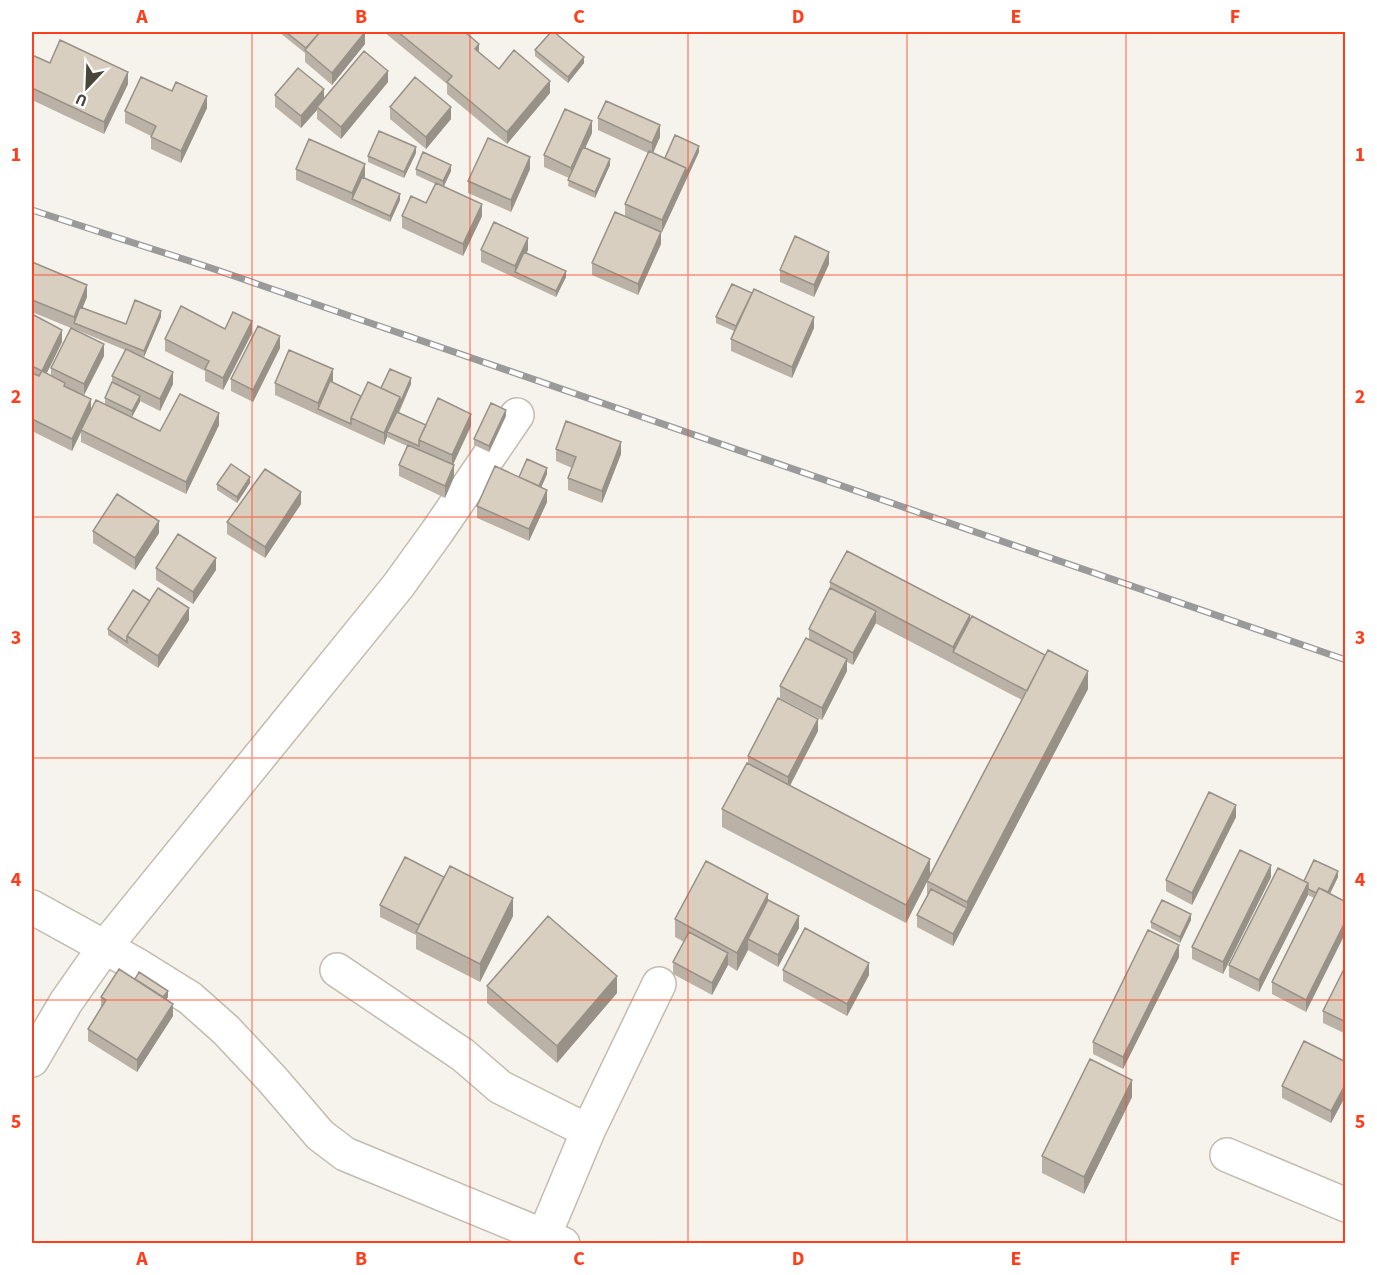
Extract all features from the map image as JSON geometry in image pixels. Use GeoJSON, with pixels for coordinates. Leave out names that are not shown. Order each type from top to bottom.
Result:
{"type":"FeatureCollection","features":[{"type":"Feature","properties":{"kind":"street"},"geometry":{"type":"LineString","coordinates":[[32,1060],[66,1002],[93,942],[398,586],[517,415]]}},
{"type":"Feature","properties":{"kind":"street"},"geometry":{"type":"LineString","coordinates":[[32,907],[137,965],[190,998],[226,1030],[320,1135],[345,1154],[554,1240],[588,1131],[659,984]]}},
{"type":"Feature","properties":{"kind":"street"},"geometry":{"type":"LineString","coordinates":[[337,970],[463,1056],[500,1087],[588,1131]]}},
{"type":"Feature","properties":{"kind":"street"},"geometry":{"type":"LineString","coordinates":[[1227,1155],[1346,1205]]}},
{"type":"Feature","properties":{"kind":"building"},"geometry":{"type":"Polygon","coordinates":[[[286,32],[320,32],[306,48],[286,32]]]}},
{"type":"Feature","properties":{"kind":"building"},"geometry":{"type":"Polygon","coordinates":[[[320,32],[365,32],[332,73],[305,50],[320,32]]]}},
{"type":"Feature","properties":{"kind":"building"},"geometry":{"type":"Polygon","coordinates":[[[398,32],[465,32],[479,44],[475,49],[499,69],[514,50],[550,81],[507,132],[447,82],[452,76],[398,32]]]}},
{"type":"Feature","properties":{"kind":"building"},"geometry":{"type":"Polygon","coordinates":[[[551,32],[554,32],[584,57],[568,77],[535,50],[551,32]]]}},
{"type":"Feature","properties":{"kind":"building"},"geometry":{"type":"Polygon","coordinates":[[[60,40],[128,72],[104,122],[32,88],[32,55],[50,63],[60,40]]]}},
{"type":"Feature","properties":{"kind":"building"},"geometry":{"type":"Polygon","coordinates":[[[364,51],[388,71],[341,127],[317,107],[364,51]]]}},
{"type":"Feature","properties":{"kind":"building"},"geometry":{"type":"Polygon","coordinates":[[[298,68],[324,89],[301,116],[275,95],[298,68]]]}},
{"type":"Feature","properties":{"kind":"building"},"geometry":{"type":"Polygon","coordinates":[[[141,77],[172,91],[176,82],[207,96],[181,151],[151,137],[156,126],[125,111],[141,77]]]}},
{"type":"Feature","properties":{"kind":"building"},"geometry":{"type":"Polygon","coordinates":[[[415,77],[451,107],[426,137],[390,107],[415,77]]]}},
{"type":"Feature","properties":{"kind":"building"},"geometry":{"type":"Polygon","coordinates":[[[606,101],[660,125],[652,143],[598,118],[606,101]]]}},
{"type":"Feature","properties":{"kind":"building"},"geometry":{"type":"Polygon","coordinates":[[[565,109],[592,121],[571,168],[544,155],[565,109]]]}},
{"type":"Feature","properties":{"kind":"building"},"geometry":{"type":"Polygon","coordinates":[[[379,131],[416,147],[404,172],[368,156],[379,131]]]}},
{"type":"Feature","properties":{"kind":"building"},"geometry":{"type":"Polygon","coordinates":[[[675,135],[699,146],[686,174],[686,168],[665,158],[675,135]]]}},
{"type":"Feature","properties":{"kind":"building"},"geometry":{"type":"Polygon","coordinates":[[[488,138],[530,157],[511,200],[468,181],[488,138]]]}},
{"type":"Feature","properties":{"kind":"building"},"geometry":{"type":"Polygon","coordinates":[[[309,139],[365,164],[352,193],[296,169],[309,139]]]}},
{"type":"Feature","properties":{"kind":"building"},"geometry":{"type":"Polygon","coordinates":[[[583,147],[610,159],[595,192],[568,180],[583,147]]]}},
{"type":"Feature","properties":{"kind":"building"},"geometry":{"type":"Polygon","coordinates":[[[649,151],[686,168],[662,220],[625,204],[649,151]]]}},
{"type":"Feature","properties":{"kind":"building"},"geometry":{"type":"Polygon","coordinates":[[[423,152],[451,165],[443,181],[416,169],[423,152]]]}},
{"type":"Feature","properties":{"kind":"building"},"geometry":{"type":"Polygon","coordinates":[[[362,177],[400,194],[390,216],[352,199],[362,177]]]}},
{"type":"Feature","properties":{"kind":"building"},"geometry":{"type":"Polygon","coordinates":[[[436,183],[482,204],[463,244],[402,216],[411,196],[426,203],[436,183]]]}},
{"type":"Feature","properties":{"kind":"building"},"geometry":{"type":"Polygon","coordinates":[[[615,212],[661,232],[638,284],[592,263],[615,212]]]}},
{"type":"Feature","properties":{"kind":"building"},"geometry":{"type":"Polygon","coordinates":[[[494,222],[528,238],[515,266],[481,250],[494,222]]]}},
{"type":"Feature","properties":{"kind":"building"},"geometry":{"type":"Polygon","coordinates":[[[795,236],[829,252],[814,285],[780,270],[795,236]]]}},
{"type":"Feature","properties":{"kind":"building"},"geometry":{"type":"Polygon","coordinates":[[[524,252],[566,271],[556,291],[515,272],[524,252]]]}},
{"type":"Feature","properties":{"kind":"building"},"geometry":{"type":"Polygon","coordinates":[[[32,262],[87,285],[74,317],[32,300],[32,262]]]}},
{"type":"Feature","properties":{"kind":"building"},"geometry":{"type":"Polygon","coordinates":[[[732,284],[752,293],[736,326],[716,317],[732,284]]]}},
{"type":"Feature","properties":{"kind":"building"},"geometry":{"type":"Polygon","coordinates":[[[754,289],[814,317],[792,367],[731,339],[754,289]]]}},
{"type":"Feature","properties":{"kind":"building"},"geometry":{"type":"Polygon","coordinates":[[[135,300],[161,311],[144,351],[74,323],[80,307],[126,324],[135,300]]]}},
{"type":"Feature","properties":{"kind":"building"},"geometry":{"type":"Polygon","coordinates":[[[181,306],[225,329],[233,312],[252,321],[223,378],[205,369],[209,361],[165,339],[181,306]]]}},
{"type":"Feature","properties":{"kind":"building"},"geometry":{"type":"Polygon","coordinates":[[[32,314],[62,330],[42,371],[32,366],[32,314]]]}},
{"type":"Feature","properties":{"kind":"building"},"geometry":{"type":"Polygon","coordinates":[[[258,326],[280,336],[253,390],[231,379],[258,326]]]}},
{"type":"Feature","properties":{"kind":"building"},"geometry":{"type":"Polygon","coordinates":[[[71,328],[104,344],[84,384],[51,368],[71,328]]]}},
{"type":"Feature","properties":{"kind":"building"},"geometry":{"type":"Polygon","coordinates":[[[126,349],[173,372],[160,399],[112,376],[126,349]]]}},
{"type":"Feature","properties":{"kind":"building"},"geometry":{"type":"Polygon","coordinates":[[[289,350],[333,369],[318,403],[275,383],[289,350]]]}},
{"type":"Feature","properties":{"kind":"building"},"geometry":{"type":"Polygon","coordinates":[[[390,369],[411,378],[400,403],[400,397],[381,388],[390,369]]]}},
{"type":"Feature","properties":{"kind":"building"},"geometry":{"type":"Polygon","coordinates":[[[42,371],[65,383],[64,386],[91,399],[72,439],[32,419],[32,373],[39,376],[42,371]]]}},
{"type":"Feature","properties":{"kind":"building"},"geometry":{"type":"Polygon","coordinates":[[[330,381],[361,396],[351,418],[351,424],[318,409],[330,381]]]}},
{"type":"Feature","properties":{"kind":"building"},"geometry":{"type":"Polygon","coordinates":[[[112,382],[140,396],[132,411],[105,398],[112,382]]]}},
{"type":"Feature","properties":{"kind":"building"},"geometry":{"type":"Polygon","coordinates":[[[368,382],[400,397],[384,433],[351,418],[368,382]]]}},
{"type":"Feature","properties":{"kind":"building"},"geometry":{"type":"Polygon","coordinates":[[[180,394],[219,413],[186,482],[81,430],[96,400],[160,431],[180,394]]]}},
{"type":"Feature","properties":{"kind":"building"},"geometry":{"type":"Polygon","coordinates":[[[438,398],[471,414],[452,455],[419,440],[438,398]]]}},
{"type":"Feature","properties":{"kind":"building"},"geometry":{"type":"Polygon","coordinates":[[[491,403],[506,410],[489,446],[474,439],[491,403]]]}},
{"type":"Feature","properties":{"kind":"building"},"geometry":{"type":"Polygon","coordinates":[[[397,412],[426,425],[419,440],[419,446],[387,432],[397,412]]]}},
{"type":"Feature","properties":{"kind":"building"},"geometry":{"type":"Polygon","coordinates":[[[566,421],[621,442],[602,491],[568,478],[576,457],[556,449],[566,421]]]}},
{"type":"Feature","properties":{"kind":"building"},"geometry":{"type":"Polygon","coordinates":[[[408,445],[454,465],[445,486],[399,465],[408,445]]]}},
{"type":"Feature","properties":{"kind":"building"},"geometry":{"type":"Polygon","coordinates":[[[527,459],[547,468],[539,486],[519,477],[527,459]]]}},
{"type":"Feature","properties":{"kind":"building"},"geometry":{"type":"Polygon","coordinates":[[[231,464],[250,477],[237,497],[217,484],[231,464]]]}},
{"type":"Feature","properties":{"kind":"building"},"geometry":{"type":"Polygon","coordinates":[[[495,466],[547,490],[529,529],[477,506],[495,466]]]}},
{"type":"Feature","properties":{"kind":"building"},"geometry":{"type":"Polygon","coordinates":[[[265,469],[301,492],[265,547],[227,522],[265,469]]]}},
{"type":"Feature","properties":{"kind":"building"},"geometry":{"type":"Polygon","coordinates":[[[117,494],[159,521],[135,558],[93,531],[117,494]]]}},
{"type":"Feature","properties":{"kind":"building"},"geometry":{"type":"Polygon","coordinates":[[[178,534],[216,558],[193,592],[156,568],[178,534]]]}},
{"type":"Feature","properties":{"kind":"building"},"geometry":{"type":"Polygon","coordinates":[[[847,551],[970,615],[953,647],[830,582],[847,551]]]}},
{"type":"Feature","properties":{"kind":"building"},"geometry":{"type":"Polygon","coordinates":[[[158,588],[189,608],[158,656],[127,636],[158,588]]]}},
{"type":"Feature","properties":{"kind":"building"},"geometry":{"type":"Polygon","coordinates":[[[830,588],[876,611],[853,653],[809,629],[830,588]]]}},
{"type":"Feature","properties":{"kind":"building"},"geometry":{"type":"Polygon","coordinates":[[[133,590],[150,601],[127,636],[127,642],[108,629],[133,590]]]}},
{"type":"Feature","properties":{"kind":"building"},"geometry":{"type":"Polygon","coordinates":[[[972,616],[1045,655],[1027,691],[953,652],[972,616]]]}},
{"type":"Feature","properties":{"kind":"building"},"geometry":{"type":"Polygon","coordinates":[[[806,638],[847,659],[822,708],[780,686],[806,638]]]}},
{"type":"Feature","properties":{"kind":"building"},"geometry":{"type":"Polygon","coordinates":[[[1048,650],[1088,671],[967,902],[927,881],[1048,650]]]}},
{"type":"Feature","properties":{"kind":"building"},"geometry":{"type":"Polygon","coordinates":[[[778,698],[818,719],[788,777],[748,756],[778,698]]]}},
{"type":"Feature","properties":{"kind":"building"},"geometry":{"type":"Polygon","coordinates":[[[747,763],[930,859],[906,905],[722,809],[747,763]]]}},
{"type":"Feature","properties":{"kind":"building"},"geometry":{"type":"Polygon","coordinates":[[[1209,792],[1236,805],[1192,893],[1166,880],[1209,792]]]}},
{"type":"Feature","properties":{"kind":"building"},"geometry":{"type":"Polygon","coordinates":[[[1240,850],[1271,865],[1223,962],[1192,947],[1240,850]]]}},
{"type":"Feature","properties":{"kind":"building"},"geometry":{"type":"Polygon","coordinates":[[[405,857],[444,877],[419,925],[380,905],[405,857]]]}},
{"type":"Feature","properties":{"kind":"building"},"geometry":{"type":"Polygon","coordinates":[[[1314,860],[1338,871],[1328,892],[1319,888],[1316,893],[1308,889],[1308,883],[1304,881],[1314,860]]]}},
{"type":"Feature","properties":{"kind":"building"},"geometry":{"type":"Polygon","coordinates":[[[706,861],[768,894],[737,953],[675,919],[706,861]]]}},
{"type":"Feature","properties":{"kind":"building"},"geometry":{"type":"Polygon","coordinates":[[[450,866],[513,898],[480,964],[416,932],[450,866]]]}},
{"type":"Feature","properties":{"kind":"building"},"geometry":{"type":"Polygon","coordinates":[[[1278,868],[1308,883],[1259,980],[1229,965],[1278,868]]]}},
{"type":"Feature","properties":{"kind":"building"},"geometry":{"type":"Polygon","coordinates":[[[1319,888],[1346,902],[1346,920],[1306,1000],[1272,982],[1319,888]]]}},
{"type":"Feature","properties":{"kind":"building"},"geometry":{"type":"Polygon","coordinates":[[[931,889],[967,908],[953,934],[917,915],[931,889]]]}},
{"type":"Feature","properties":{"kind":"building"},"geometry":{"type":"Polygon","coordinates":[[[768,900],[799,916],[778,955],[748,939],[768,900]]]}},
{"type":"Feature","properties":{"kind":"building"},"geometry":{"type":"Polygon","coordinates":[[[1162,900],[1191,914],[1180,937],[1151,922],[1162,900]]]}},
{"type":"Feature","properties":{"kind":"building"},"geometry":{"type":"Polygon","coordinates":[[[548,916],[617,976],[557,1046],[487,986],[548,916]]]}},
{"type":"Feature","properties":{"kind":"building"},"geometry":{"type":"Polygon","coordinates":[[[805,928],[869,963],[847,1004],[783,970],[805,928]]]}},
{"type":"Feature","properties":{"kind":"building"},"geometry":{"type":"Polygon","coordinates":[[[1148,930],[1179,945],[1123,1057],[1093,1042],[1148,930]]]}},
{"type":"Feature","properties":{"kind":"building"},"geometry":{"type":"Polygon","coordinates":[[[689,932],[728,953],[712,983],[673,962],[689,932]]]}},
{"type":"Feature","properties":{"kind":"building"},"geometry":{"type":"Polygon","coordinates":[[[1346,965],[1346,1022],[1323,1011],[1346,965]]]}},
{"type":"Feature","properties":{"kind":"building"},"geometry":{"type":"Polygon","coordinates":[[[119,969],[173,1004],[137,1060],[88,1029],[106,1000],[101,997],[119,969]]]}},
{"type":"Feature","properties":{"kind":"building"},"geometry":{"type":"Polygon","coordinates":[[[139,972],[168,991],[163,997],[135,979],[139,972]]]}},
{"type":"Feature","properties":{"kind":"building"},"geometry":{"type":"Polygon","coordinates":[[[1304,1041],[1346,1062],[1346,1083],[1331,1111],[1282,1086],[1304,1041]]]}},
{"type":"Feature","properties":{"kind":"building"},"geometry":{"type":"Polygon","coordinates":[[[1090,1059],[1132,1080],[1084,1177],[1042,1156],[1090,1059]]]}},
{"type":"Feature","properties":{"kind":"railway"},"geometry":{"type":"LineString","coordinates":[[32,210],[211,268],[1346,660]]}}]}
